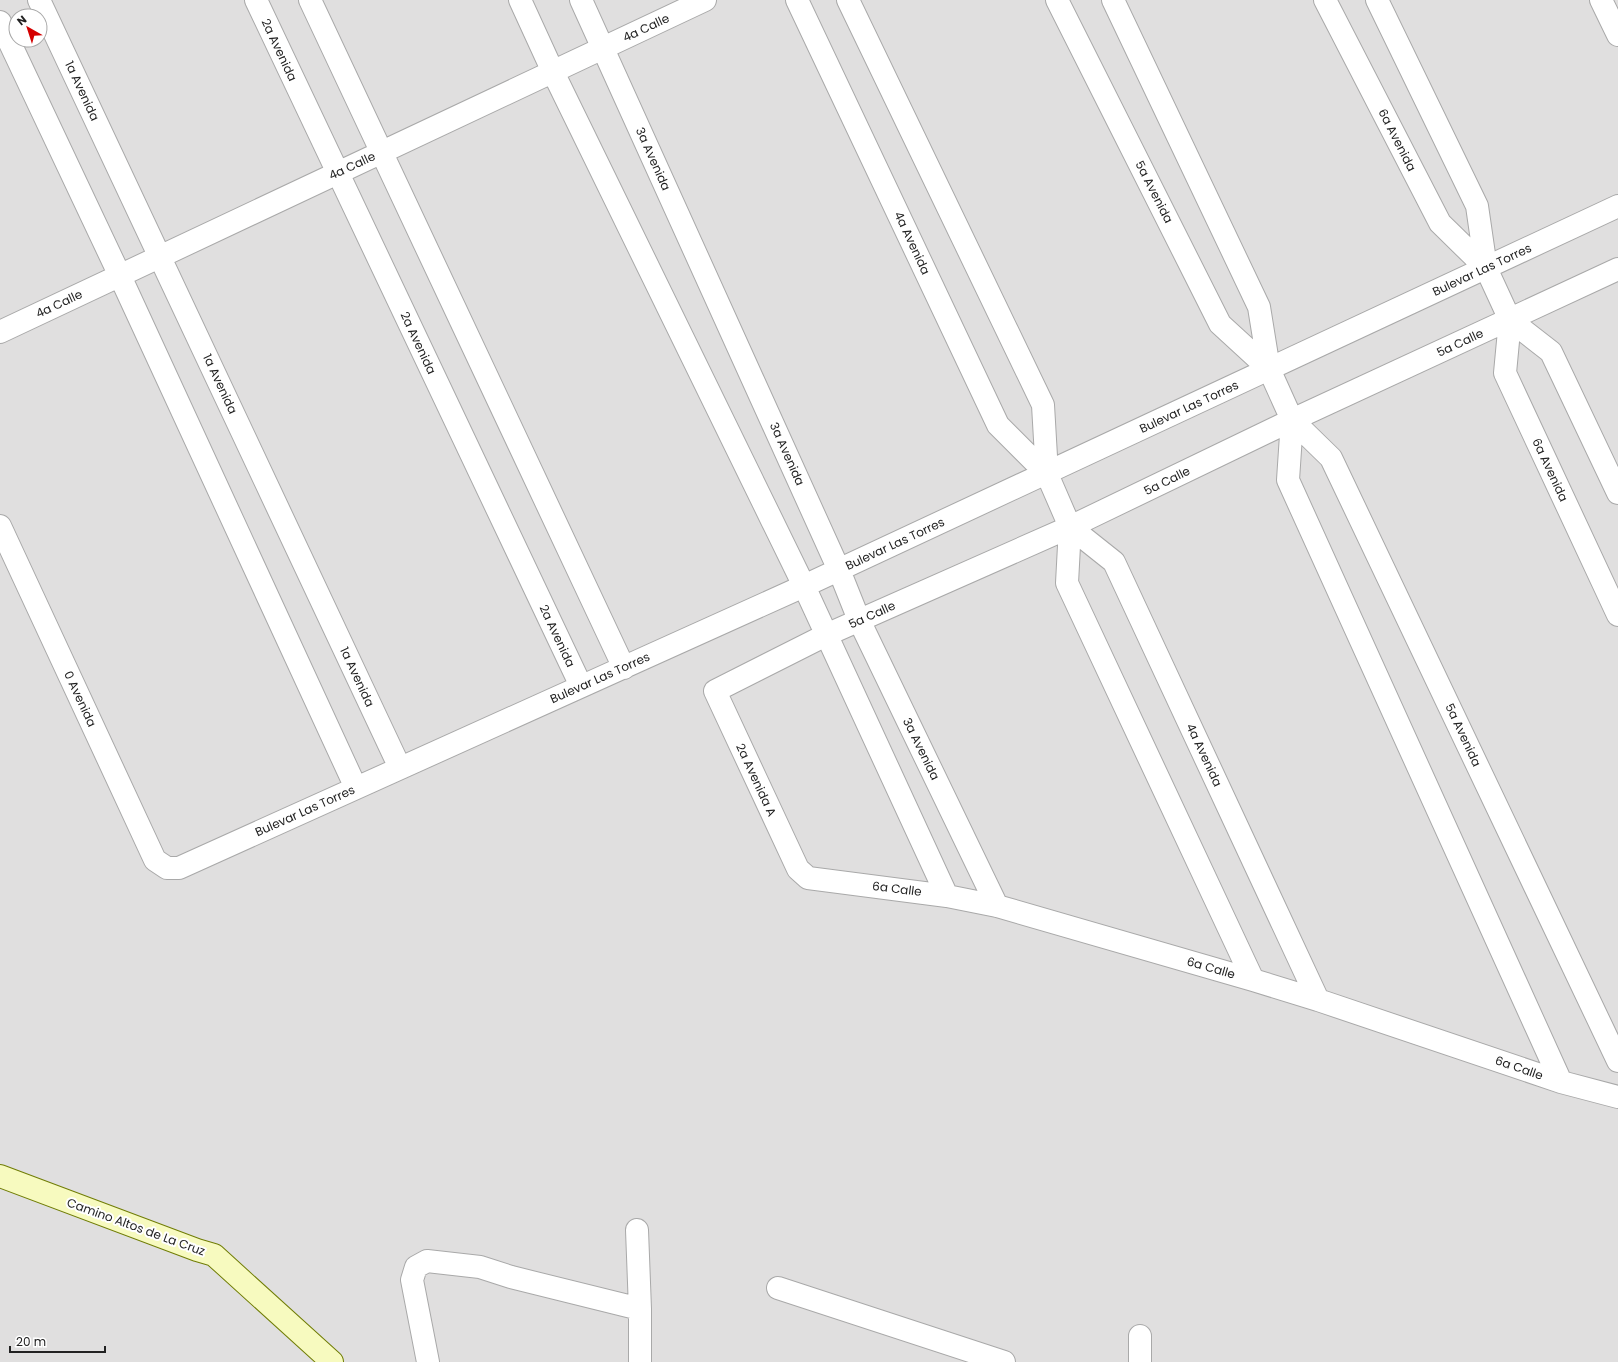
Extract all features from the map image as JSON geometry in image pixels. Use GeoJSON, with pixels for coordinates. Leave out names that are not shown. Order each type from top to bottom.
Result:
{"type":"FeatureCollection","features":[{"type":"Feature","properties":{"kind":"street","name":"1a Avenida"},"geometry":{"type":"LineString","coordinates":[[39,0],[400,768]]}},
{"type":"Feature","properties":{"kind":"street","name":"2a Avenida"},"geometry":{"type":"LineString","coordinates":[[256,0],[581,686]]}},
{"type":"Feature","properties":{"kind":"street"},"geometry":{"type":"LineString","coordinates":[[310,0],[624,668]]}},
{"type":"Feature","properties":{"kind":"street"},"geometry":{"type":"LineString","coordinates":[[520,0],[552,72],[804,586],[947,896]]}},
{"type":"Feature","properties":{"kind":"street","name":"3a Avenida"},"geometry":{"type":"LineString","coordinates":[[580,0],[839,570],[860,620],[996,906]]}},
{"type":"Feature","properties":{"kind":"street","name":"4a Calle"},"geometry":{"type":"LineString","coordinates":[[0,332],[705,0]]}},
{"type":"Feature","properties":{"kind":"street","name":"4a Avenida"},"geometry":{"type":"LineString","coordinates":[[797,0],[998,425],[1047,474]]}},
{"type":"Feature","properties":{"kind":"street","name":"4a Avenida"},"geometry":{"type":"LineString","coordinates":[[848,0],[1043,405],[1047,474],[1070,527],[1067,583],[1254,980]]}},
{"type":"Feature","properties":{"kind":"street","name":"5a Avenida"},"geometry":{"type":"LineString","coordinates":[[1057,0],[1220,324],[1269,369]]}},
{"type":"Feature","properties":{"kind":"street","name":"5a Avenida"},"geometry":{"type":"LineString","coordinates":[[1113,0],[1259,307],[1269,369],[1292,420],[1331,458],[1618,1061]]}},
{"type":"Feature","properties":{"kind":"street","name":"6a Avenida"},"geometry":{"type":"LineString","coordinates":[[1326,0],[1440,223],[1486,268]]}},
{"type":"Feature","properties":{"kind":"street","name":"6a Avenida"},"geometry":{"type":"LineString","coordinates":[[1377,0],[1477,206],[1486,268],[1510,320],[1551,352],[1618,493]]}},
{"type":"Feature","properties":{"kind":"street"},"geometry":{"type":"LineString","coordinates":[[1601,0],[1618,35]]}},
{"type":"Feature","properties":{"kind":"street"},"geometry":{"type":"LineString","coordinates":[[0,22],[120,276],[356,788]]}},
{"type":"Feature","properties":{"kind":"street","name":"Bulevar Las Torres"},"geometry":{"type":"LineString","coordinates":[[167,868],[180,868],[804,586],[1047,474],[1618,206]]}},
{"type":"Feature","properties":{"kind":"street","name":"5a Calle"},"geometry":{"type":"LineString","coordinates":[[715,691],[826,635],[1070,527],[1292,420],[1618,269]]}},
{"type":"Feature","properties":{"kind":"street","name":"6a Avenida"},"geometry":{"type":"LineString","coordinates":[[1510,320],[1505,373],[1618,614]]}},
{"type":"Feature","properties":{"kind":"street","name":"5a Avenida"},"geometry":{"type":"LineString","coordinates":[[1292,420],[1288,480],[1561,1082]]}},
{"type":"Feature","properties":{"kind":"street","name":"0 Avenida"},"geometry":{"type":"LineString","coordinates":[[0,526],[155,860],[167,868]]}},
{"type":"Feature","properties":{"kind":"street","name":"4a Avenida"},"geometry":{"type":"LineString","coordinates":[[1070,527],[1114,562],[1318,1000]]}},
{"type":"Feature","properties":{"kind":"street","name":"2a Avenida A"},"geometry":{"type":"LineString","coordinates":[[715,691],[798,869]]}},
{"type":"Feature","properties":{"kind":"street","name":"6a Calle"},"geometry":{"type":"LineString","coordinates":[[798,869],[808,878],[947,896],[996,906],[1254,980],[1561,1082],[1618,1097]]}},
{"type":"Feature","properties":{"kind":"street","name":"Camino Altos de La Cruz"},"geometry":{"type":"LineString","coordinates":[[0,1176],[214,1255],[332,1362]]}},
{"type":"Feature","properties":{"kind":"street"},"geometry":{"type":"LineString","coordinates":[[637,1230],[640,1309],[640,1362]]}},
{"type":"Feature","properties":{"kind":"street"},"geometry":{"type":"LineString","coordinates":[[428,1362],[412,1280],[416,1267],[427,1261],[480,1268],[640,1309]]}},
{"type":"Feature","properties":{"kind":"street"},"geometry":{"type":"LineString","coordinates":[[778,1288],[1004,1362]]}},
{"type":"Feature","properties":{"kind":"street"},"geometry":{"type":"LineString","coordinates":[[1140,1336],[1140,1362]]}},
{"type":"Feature","properties":{"kind":"shaded area"},"geometry":{"type":"Polygon","coordinates":[[[0,0],[1618,0],[1618,1362],[0,1362],[0,0]]]}}]}
